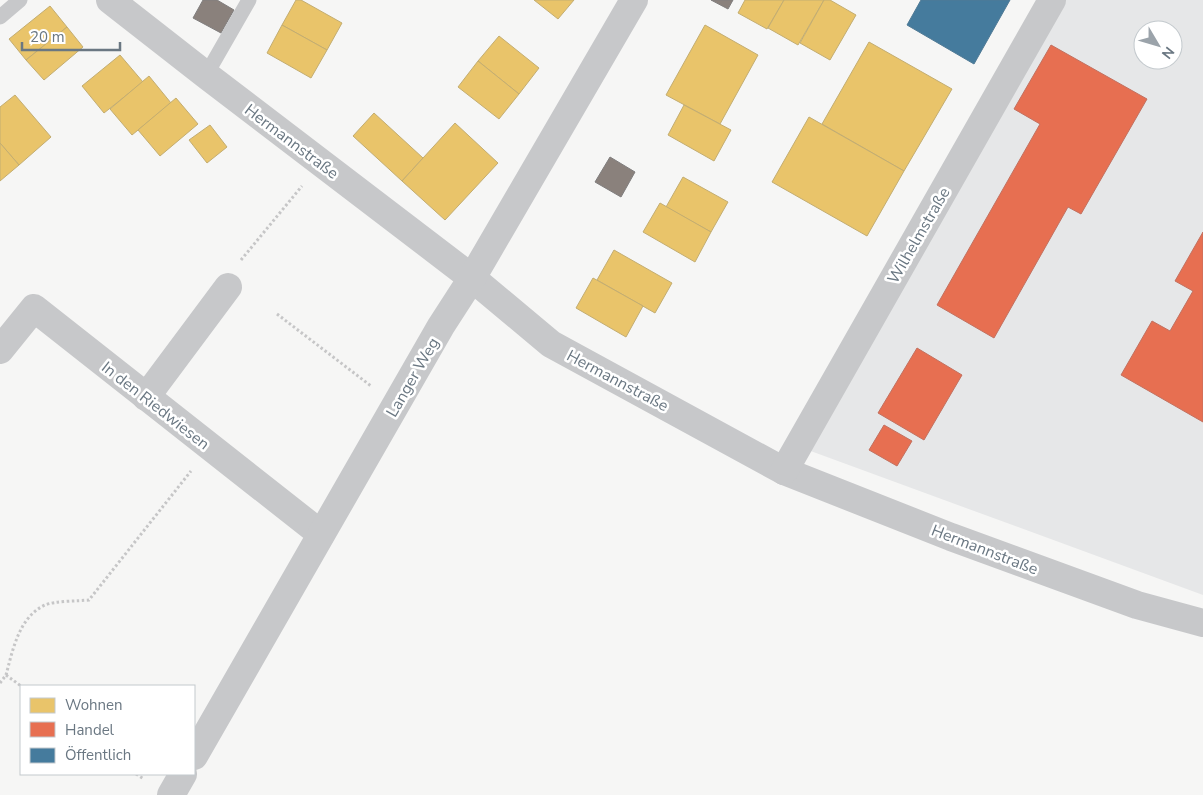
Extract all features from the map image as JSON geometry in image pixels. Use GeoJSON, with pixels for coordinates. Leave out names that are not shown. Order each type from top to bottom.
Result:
{"type":"FeatureCollection","features":[{"type":"Feature","properties":{"kind":"street","name":"Hermannstraße"},"geometry":{"type":"LineString","coordinates":[[110,0],[206,76],[472,278],[551,344],[784,471],[952,537],[1138,605],[1203,623]]}},
{"type":"Feature","properties":{"kind":"street","name":"Langer Weg"},"geometry":{"type":"LineString","coordinates":[[195,754],[396,405],[634,0]]}},
{"type":"Feature","properties":{"kind":"street","name":"Wilhelmstraße"},"geometry":{"type":"LineString","coordinates":[[784,471],[1052,0]]}},
{"type":"Feature","properties":{"kind":"street"},"geometry":{"type":"LineString","coordinates":[[146,397],[228,287]]}},
{"type":"Feature","properties":{"kind":"street","name":"In den Riedwiesen"},"geometry":{"type":"LineString","coordinates":[[0,350],[34,308],[321,534]]}},
{"type":"Feature","properties":{"kind":"street"},"geometry":{"type":"LineString","coordinates":[[171,795],[182,775]]}},
{"type":"Feature","properties":{"kind":"lane"},"geometry":{"type":"LineString","coordinates":[[0,17],[20,0]]}},
{"type":"Feature","properties":{"kind":"lane"},"geometry":{"type":"LineString","coordinates":[[206,76],[249,0]]}},
{"type":"Feature","properties":{"kind":"path"},"geometry":{"type":"LineString","coordinates":[[228,287],[231,272],[321,163]]}},
{"type":"Feature","properties":{"kind":"path"},"geometry":{"type":"LineString","coordinates":[[277,314],[396,405]]}},
{"type":"Feature","properties":{"kind":"path"},"geometry":{"type":"LineString","coordinates":[[0,683],[6,675],[13,647],[25,620],[46,604],[89,600],[210,447]]}},
{"type":"Feature","properties":{"kind":"path"},"geometry":{"type":"LineString","coordinates":[[6,675],[20,685]]}},
{"type":"Feature","properties":{"kind":"shaded area"},"geometry":{"type":"Polygon","coordinates":[[[1048,0],[1203,0],[1203,595],[797,446],[1048,0]]]}},
{"type":"Feature","properties":{"kind":"building: Wohnen"},"geometry":{"type":"Polygon","coordinates":[[[296,0],[301,0],[342,23],[327,50],[282,25],[296,0]]]}},
{"type":"Feature","properties":{"kind":"building: Wohnen"},"geometry":{"type":"Polygon","coordinates":[[[534,0],[574,0],[558,19],[534,0]]]}},
{"type":"Feature","properties":{"kind":"building: Wohnen"},"geometry":{"type":"Polygon","coordinates":[[[745,0],[784,0],[767,29],[738,13],[745,0]]]}},
{"type":"Feature","properties":{"kind":"building: Wohnen"},"geometry":{"type":"Polygon","coordinates":[[[784,0],[824,0],[798,45],[768,28],[784,0]]]}},
{"type":"Feature","properties":{"kind":"building: Wohnen"},"geometry":{"type":"Polygon","coordinates":[[[824,0],[830,0],[856,15],[830,60],[800,43],[824,0]]]}},
{"type":"Feature","properties":{"kind":"building: Wohnen"},"geometry":{"type":"Polygon","coordinates":[[[50,6],[67,27],[26,60],[9,39],[50,6]]]}},
{"type":"Feature","properties":{"kind":"building: Wohnen"},"geometry":{"type":"Polygon","coordinates":[[[282,25],[327,50],[311,78],[267,53],[282,25]]]}},
{"type":"Feature","properties":{"kind":"building: Wohnen"},"geometry":{"type":"Polygon","coordinates":[[[705,25],[758,55],[720,124],[666,95],[705,25]]]}},
{"type":"Feature","properties":{"kind":"building: Wohnen"},"geometry":{"type":"Polygon","coordinates":[[[67,27],[83,47],[44,80],[26,60],[67,27]]]}},
{"type":"Feature","properties":{"kind":"building: Wohnen"},"geometry":{"type":"Polygon","coordinates":[[[499,36],[539,68],[519,94],[478,61],[499,36]]]}},
{"type":"Feature","properties":{"kind":"building: Wohnen"},"geometry":{"type":"Polygon","coordinates":[[[869,42],[952,89],[904,171],[822,124],[869,42]]]}},
{"type":"Feature","properties":{"kind":"building: Wohnen"},"geometry":{"type":"Polygon","coordinates":[[[120,55],[143,82],[104,113],[82,86],[120,55]]]}},
{"type":"Feature","properties":{"kind":"building: Wohnen"},"geometry":{"type":"Polygon","coordinates":[[[478,61],[519,94],[499,119],[458,87],[478,61]]]}},
{"type":"Feature","properties":{"kind":"building: Wohnen"},"geometry":{"type":"Polygon","coordinates":[[[149,76],[171,103],[132,135],[110,109],[149,76]]]}},
{"type":"Feature","properties":{"kind":"building: Wohnen"},"geometry":{"type":"Polygon","coordinates":[[[15,95],[51,137],[19,165],[0,143],[0,107],[15,95]]]}},
{"type":"Feature","properties":{"kind":"building: Wohnen"},"geometry":{"type":"Polygon","coordinates":[[[176,98],[198,124],[160,156],[138,130],[176,98]]]}},
{"type":"Feature","properties":{"kind":"building: Wohnen"},"geometry":{"type":"Polygon","coordinates":[[[684,105],[731,130],[714,161],[668,135],[684,105]]]}},
{"type":"Feature","properties":{"kind":"building: Wohnen"},"geometry":{"type":"Polygon","coordinates":[[[374,113],[423,158],[402,181],[353,136],[374,113]]]}},
{"type":"Feature","properties":{"kind":"building: Wohnen"},"geometry":{"type":"Polygon","coordinates":[[[809,117],[904,171],[867,236],[772,182],[809,117]]]}},
{"type":"Feature","properties":{"kind":"building: Wohnen"},"geometry":{"type":"Polygon","coordinates":[[[455,123],[498,163],[445,220],[402,181],[455,123]]]}},
{"type":"Feature","properties":{"kind":"building: Wohnen"},"geometry":{"type":"Polygon","coordinates":[[[210,125],[227,147],[207,163],[189,140],[210,125]]]}},
{"type":"Feature","properties":{"kind":"building: Wohnen"},"geometry":{"type":"Polygon","coordinates":[[[0,143],[19,165],[0,181],[0,143]]]}},
{"type":"Feature","properties":{"kind":"building: Wohnen"},"geometry":{"type":"Polygon","coordinates":[[[683,177],[728,202],[711,232],[666,207],[683,177]]]}},
{"type":"Feature","properties":{"kind":"building: Wohnen"},"geometry":{"type":"Polygon","coordinates":[[[660,203],[711,232],[695,262],[643,232],[660,203]]]}},
{"type":"Feature","properties":{"kind":"building: Wohnen"},"geometry":{"type":"Polygon","coordinates":[[[614,250],[672,283],[655,313],[597,280],[614,250]]]}},
{"type":"Feature","properties":{"kind":"building: Wohnen"},"geometry":{"type":"Polygon","coordinates":[[[593,278],[643,306],[626,337],[576,308],[593,278]]]}},
{"type":"Feature","properties":{"kind":"building: Handel"},"geometry":{"type":"Polygon","coordinates":[[[1051,45],[1147,99],[1081,214],[1068,207],[994,338],[937,305],[1040,124],[1014,109],[1051,45]]]}},
{"type":"Feature","properties":{"kind":"building: Handel"},"geometry":{"type":"Polygon","coordinates":[[[1203,232],[1203,422],[1121,375],[1152,321],[1170,331],[1193,291],[1175,281],[1203,232]]]}},
{"type":"Feature","properties":{"kind":"building: Handel"},"geometry":{"type":"Polygon","coordinates":[[[917,348],[962,375],[924,440],[878,413],[917,348]]]}},
{"type":"Feature","properties":{"kind":"building: Handel"},"geometry":{"type":"Polygon","coordinates":[[[884,425],[912,441],[897,466],[869,450],[884,425]]]}},
{"type":"Feature","properties":{"kind":"building: Öffentlich"},"geometry":{"type":"Polygon","coordinates":[[[921,0],[1010,0],[974,64],[907,25],[921,0]]]}},
{"type":"Feature","properties":{"kind":"building: Industrie"},"geometry":{"type":"Polygon","coordinates":[[[203,0],[217,0],[234,10],[221,33],[193,18],[203,0]]]}},
{"type":"Feature","properties":{"kind":"building: Industrie"},"geometry":{"type":"Polygon","coordinates":[[[711,0],[733,0],[728,9],[711,0]]]}},
{"type":"Feature","properties":{"kind":"building: Industrie"},"geometry":{"type":"Polygon","coordinates":[[[610,157],[635,172],[621,197],[595,182],[610,157]]]}}]}
